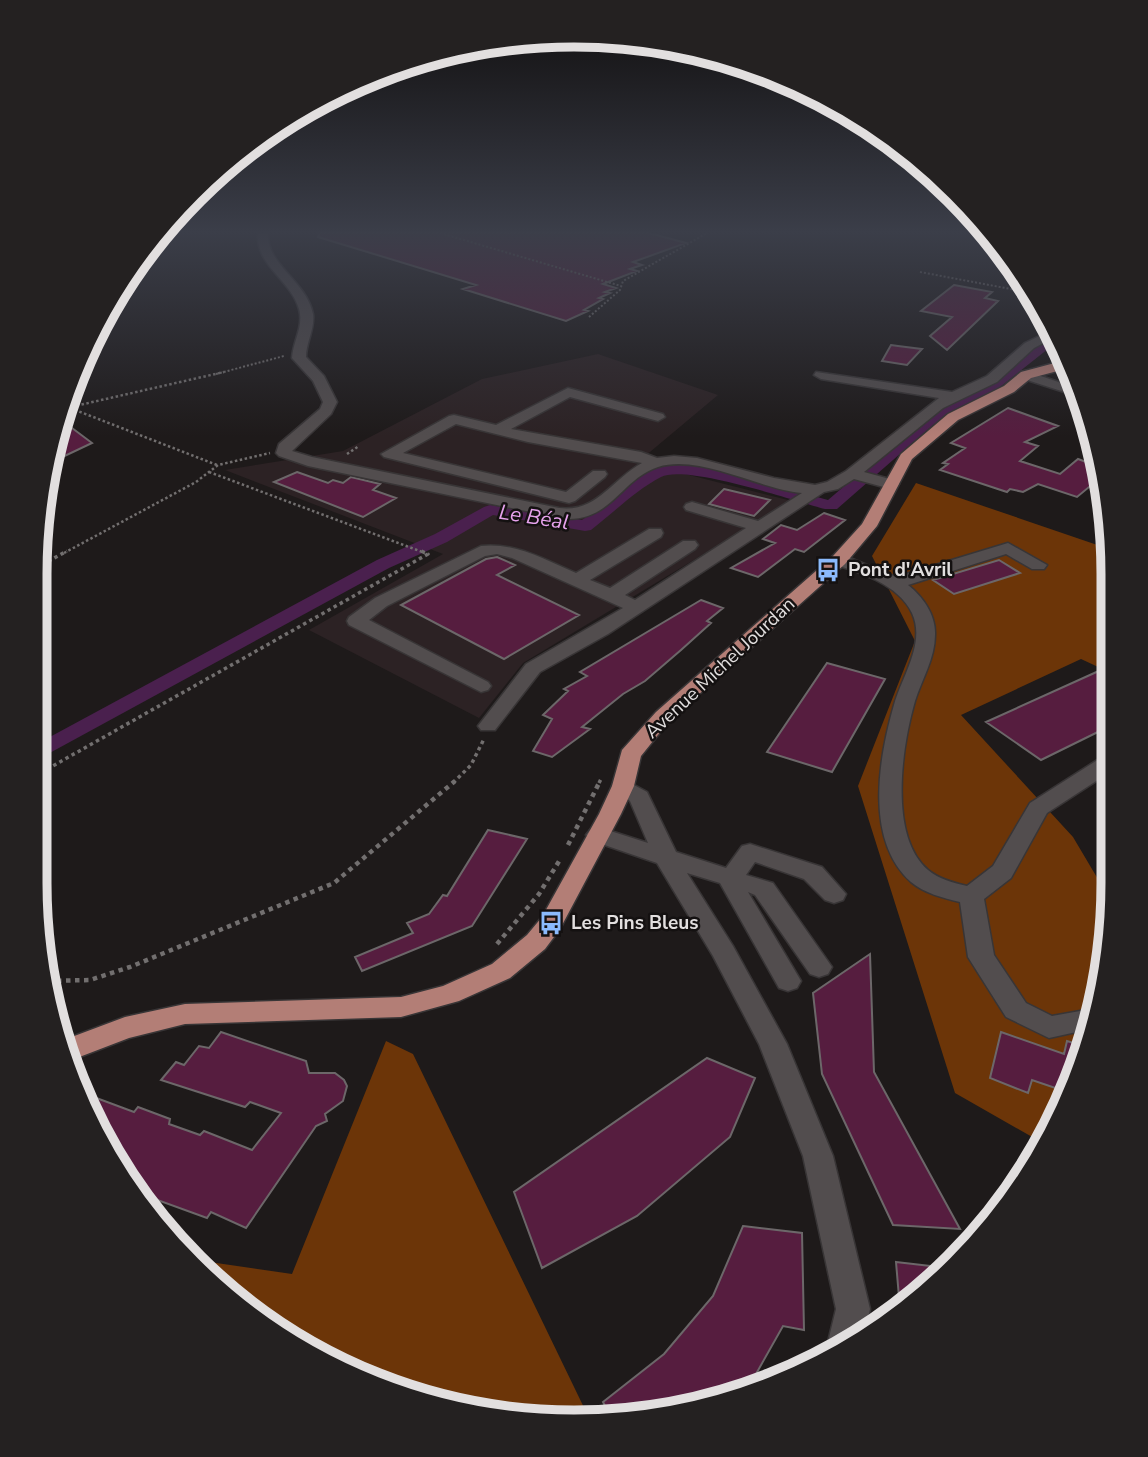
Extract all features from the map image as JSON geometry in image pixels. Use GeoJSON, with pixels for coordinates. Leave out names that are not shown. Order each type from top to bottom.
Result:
{"type":"FeatureCollection","features":[{"type":"Feature","properties":{"kind":"main road"},"geometry":{"type":"LineString","coordinates":[[1026,375],[1058,366]]}},
{"type":"Feature","properties":{"kind":"main road","name":"Avenue Michel Jourdan"},"geometry":{"type":"LineString","coordinates":[[74,1048],[125,1028],[185,1014],[401,1007],[477,984],[501,971],[536,942],[551,923],[622,786],[630,755],[663,716],[839,561],[869,526],[883,482],[906,457],[953,417],[1009,389],[1026,375]]}},
{"type":"Feature","properties":{"kind":"street"},"geometry":{"type":"LineString","coordinates":[[301,301],[306,310],[308,325],[298,351],[299,358],[319,379],[330,402],[326,411],[288,443],[283,451],[287,455],[549,512],[575,514],[603,502],[637,473],[655,463],[681,460],[789,484],[810,496]]}},
{"type":"Feature","properties":{"kind":"street"},"geometry":{"type":"LineString","coordinates":[[488,726],[533,668],[637,607],[810,496],[856,474],[922,417],[942,403],[1001,372],[1035,340],[1044,337]]}},
{"type":"Feature","properties":{"kind":"street"},"geometry":{"type":"LineString","coordinates":[[821,375],[956,397]]}},
{"type":"Feature","properties":{"kind":"street"},"geometry":{"type":"LineString","coordinates":[[1026,375],[1067,389]]}},
{"type":"Feature","properties":{"kind":"street"},"geometry":{"type":"LineString","coordinates":[[498,430],[568,392],[658,417]]}},
{"type":"Feature","properties":{"kind":"street"},"geometry":{"type":"LineString","coordinates":[[599,474],[569,498],[389,454],[453,419],[589,450],[641,457],[655,463]]}},
{"type":"Feature","properties":{"kind":"street"},"geometry":{"type":"LineString","coordinates":[[856,474],[883,482]]}},
{"type":"Feature","properties":{"kind":"street"},"geometry":{"type":"LineString","coordinates":[[692,507],[760,527]]}},
{"type":"Feature","properties":{"kind":"street"},"geometry":{"type":"LineString","coordinates":[[577,580],[655,533]]}},
{"type":"Feature","properties":{"kind":"street"},"geometry":{"type":"LineString","coordinates":[[611,596],[689,545]]}},
{"type":"Feature","properties":{"kind":"street"},"geometry":{"type":"LineString","coordinates":[[896,583],[1008,548],[1038,565]]}},
{"type":"Feature","properties":{"kind":"street"},"geometry":{"type":"LineString","coordinates":[[481,686],[356,621],[381,602],[481,551],[497,549],[518,554],[637,607]]}},
{"type":"Feature","properties":{"kind":"street"},"geometry":{"type":"LineString","coordinates":[[839,561],[896,583],[912,597],[923,616],[925,646],[904,706],[890,783],[895,840],[917,874],[947,891],[971,896],[1002,872],[1038,808],[1101,768]]}},
{"type":"Feature","properties":{"kind":"street"},"geometry":{"type":"LineString","coordinates":[[622,786],[639,797],[667,859],[724,953],[774,1044],[818,1156],[853,1309],[847,1333]]}},
{"type":"Feature","properties":{"kind":"street"},"geometry":{"type":"LineString","coordinates":[[598,835],[764,889],[819,967]]}},
{"type":"Feature","properties":{"kind":"street"},"geometry":{"type":"LineString","coordinates":[[788,981],[732,887],[732,877],[750,852],[813,873],[834,894]]}},
{"type":"Feature","properties":{"kind":"street"},"geometry":{"type":"LineString","coordinates":[[971,896],[981,957],[1016,1010],[1049,1027],[1083,1020]]}},
{"type":"Feature","properties":{"kind":"path"},"geometry":{"type":"LineString","coordinates":[[589,317],[608,301]]}},
{"type":"Feature","properties":{"kind":"path"},"geometry":{"type":"LineString","coordinates":[[75,406],[250,366],[298,351]]}},
{"type":"Feature","properties":{"kind":"path"},"geometry":{"type":"LineString","coordinates":[[73,410],[218,465]]}},
{"type":"Feature","properties":{"kind":"path"},"geometry":{"type":"LineString","coordinates":[[47,562],[196,482],[218,465],[283,451]]}},
{"type":"Feature","properties":{"kind":"path"},"geometry":{"type":"LineString","coordinates":[[47,769],[428,554],[209,472]]}},
{"type":"Feature","properties":{"kind":"path"},"geometry":{"type":"LineString","coordinates":[[56,981],[90,980],[130,967],[334,883],[356,868],[407,820],[454,783],[479,755],[488,726]]}},
{"type":"Feature","properties":{"kind":"path"},"geometry":{"type":"LineString","coordinates":[[490,954],[539,894],[566,849]]}},
{"type":"Feature","properties":{"kind":"shaded area"},"geometry":{"type":"Polygon","coordinates":[[[598,354],[718,395],[638,462],[792,501],[523,663],[479,718],[309,630],[443,554],[225,470],[343,451],[482,379],[598,354]]]}},
{"type":"Feature","properties":{"kind":"shaded area"},"geometry":{"type":"Polygon","coordinates":[[[916,483],[1100,546],[1101,668],[1081,659],[961,715],[1073,837],[1101,884],[1096,952],[1083,1019],[1061,1085],[1034,1138],[955,1093],[858,786],[915,641],[872,556],[916,483]]]}},
{"type":"Feature","properties":{"kind":"shaded area"},"geometry":{"type":"Polygon","coordinates":[[[386,1041],[413,1054],[585,1410],[540,1409],[471,1400],[372,1370],[281,1321],[253,1301],[209,1262],[292,1274],[386,1041]]]}},
{"type":"Feature","properties":{"kind":"building"},"geometry":{"type":"Polygon","coordinates":[[[502,301],[600,301],[584,310],[588,311],[566,321],[502,301]]]}},
{"type":"Feature","properties":{"kind":"building"},"geometry":{"type":"Polygon","coordinates":[[[934,301],[998,301],[947,350],[930,336],[952,317],[921,311],[934,301]]]}},
{"type":"Feature","properties":{"kind":"building"},"geometry":{"type":"Polygon","coordinates":[[[891,345],[922,349],[907,365],[882,361],[891,345]]]}},
{"type":"Feature","properties":{"kind":"building"},"geometry":{"type":"Polygon","coordinates":[[[1008,408],[1058,426],[1025,442],[1038,446],[1020,461],[1060,474],[1078,459],[1089,463],[1093,484],[1077,497],[1038,484],[1023,492],[1010,489],[1007,492],[940,470],[948,464],[943,463],[965,448],[951,443],[1008,408]]]}},
{"type":"Feature","properties":{"kind":"building"},"geometry":{"type":"Polygon","coordinates":[[[69,426],[92,443],[60,458],[69,426]]]}},
{"type":"Feature","properties":{"kind":"building"},"geometry":{"type":"Polygon","coordinates":[[[297,472],[328,483],[333,480],[343,483],[351,477],[380,484],[373,490],[396,498],[363,517],[274,482],[297,472]]]}},
{"type":"Feature","properties":{"kind":"building"},"geometry":{"type":"Polygon","coordinates":[[[724,489],[770,500],[754,516],[709,504],[724,489]]]}},
{"type":"Feature","properties":{"kind":"building"},"geometry":{"type":"Polygon","coordinates":[[[824,513],[845,520],[804,552],[795,549],[758,577],[731,568],[775,543],[763,539],[781,525],[797,530],[824,513]]]}},
{"type":"Feature","properties":{"kind":"building"},"geometry":{"type":"Polygon","coordinates":[[[497,557],[515,565],[497,575],[579,615],[504,659],[401,605],[486,559],[497,557]]]}},
{"type":"Feature","properties":{"kind":"building"},"geometry":{"type":"Polygon","coordinates":[[[999,560],[1020,573],[954,594],[933,580],[999,560]]]}},
{"type":"Feature","properties":{"kind":"building"},"geometry":{"type":"Polygon","coordinates":[[[701,600],[723,608],[707,621],[711,623],[681,650],[645,681],[623,694],[582,727],[590,729],[552,757],[533,751],[552,719],[543,715],[568,691],[564,689],[587,676],[580,672],[701,600]]]}},
{"type":"Feature","properties":{"kind":"building"},"geometry":{"type":"Polygon","coordinates":[[[827,663],[885,679],[832,772],[767,752],[827,663]]]}},
{"type":"Feature","properties":{"kind":"building"},"geometry":{"type":"Polygon","coordinates":[[[1101,670],[1101,730],[1041,760],[986,722],[1101,670]]]}},
{"type":"Feature","properties":{"kind":"building"},"geometry":{"type":"Polygon","coordinates":[[[488,830],[527,839],[472,926],[362,971],[355,957],[413,933],[407,923],[429,914],[443,895],[447,896],[488,830]]]}},
{"type":"Feature","properties":{"kind":"building"},"geometry":{"type":"Polygon","coordinates":[[[870,954],[874,1072],[960,1229],[893,1225],[822,1074],[813,993],[870,954]]]}},
{"type":"Feature","properties":{"kind":"building"},"geometry":{"type":"Polygon","coordinates":[[[221,1032],[306,1061],[309,1073],[335,1073],[347,1086],[343,1101],[325,1114],[327,1121],[316,1126],[246,1228],[211,1212],[207,1218],[152,1198],[118,1146],[93,1097],[134,1112],[138,1107],[170,1119],[169,1124],[200,1135],[204,1131],[252,1150],[281,1113],[250,1102],[245,1107],[161,1080],[176,1062],[184,1065],[199,1046],[209,1048],[221,1032]]]}},
{"type":"Feature","properties":{"kind":"building"},"geometry":{"type":"Polygon","coordinates":[[[1001,1032],[1064,1054],[1067,1041],[1076,1044],[1059,1089],[1032,1080],[1028,1093],[990,1078],[1001,1032]]]}},
{"type":"Feature","properties":{"kind":"building"},"geometry":{"type":"Polygon","coordinates":[[[707,1058],[755,1078],[730,1137],[637,1216],[542,1268],[514,1192],[707,1058]]]}},
{"type":"Feature","properties":{"kind":"building"},"geometry":{"type":"Polygon","coordinates":[[[743,1226],[802,1233],[804,1330],[783,1326],[754,1378],[677,1400],[607,1409],[603,1402],[664,1354],[713,1296],[743,1226]]]}},
{"type":"Feature","properties":{"kind":"building"},"geometry":{"type":"Polygon","coordinates":[[[896,1262],[934,1266],[921,1279],[899,1298],[896,1262]]]}},
{"type":"Feature","properties":{"kind":"waterway","name":"Le Béal"},"geometry":{"type":"LineString","coordinates":[[47,747],[383,564],[441,538],[490,510],[585,526],[659,471],[684,470],[719,475],[831,506],[928,422],[949,407],[990,388],[1047,343]]}},
{"type":"Feature","properties":{"kind":"place","name":"Pont d'Avril"},"geometry":{"type":"Point","coordinates":[828,570]}},
{"type":"Feature","properties":{"kind":"place","name":"Les Pins Bleus"},"geometry":{"type":"Point","coordinates":[551,923]}}]}
